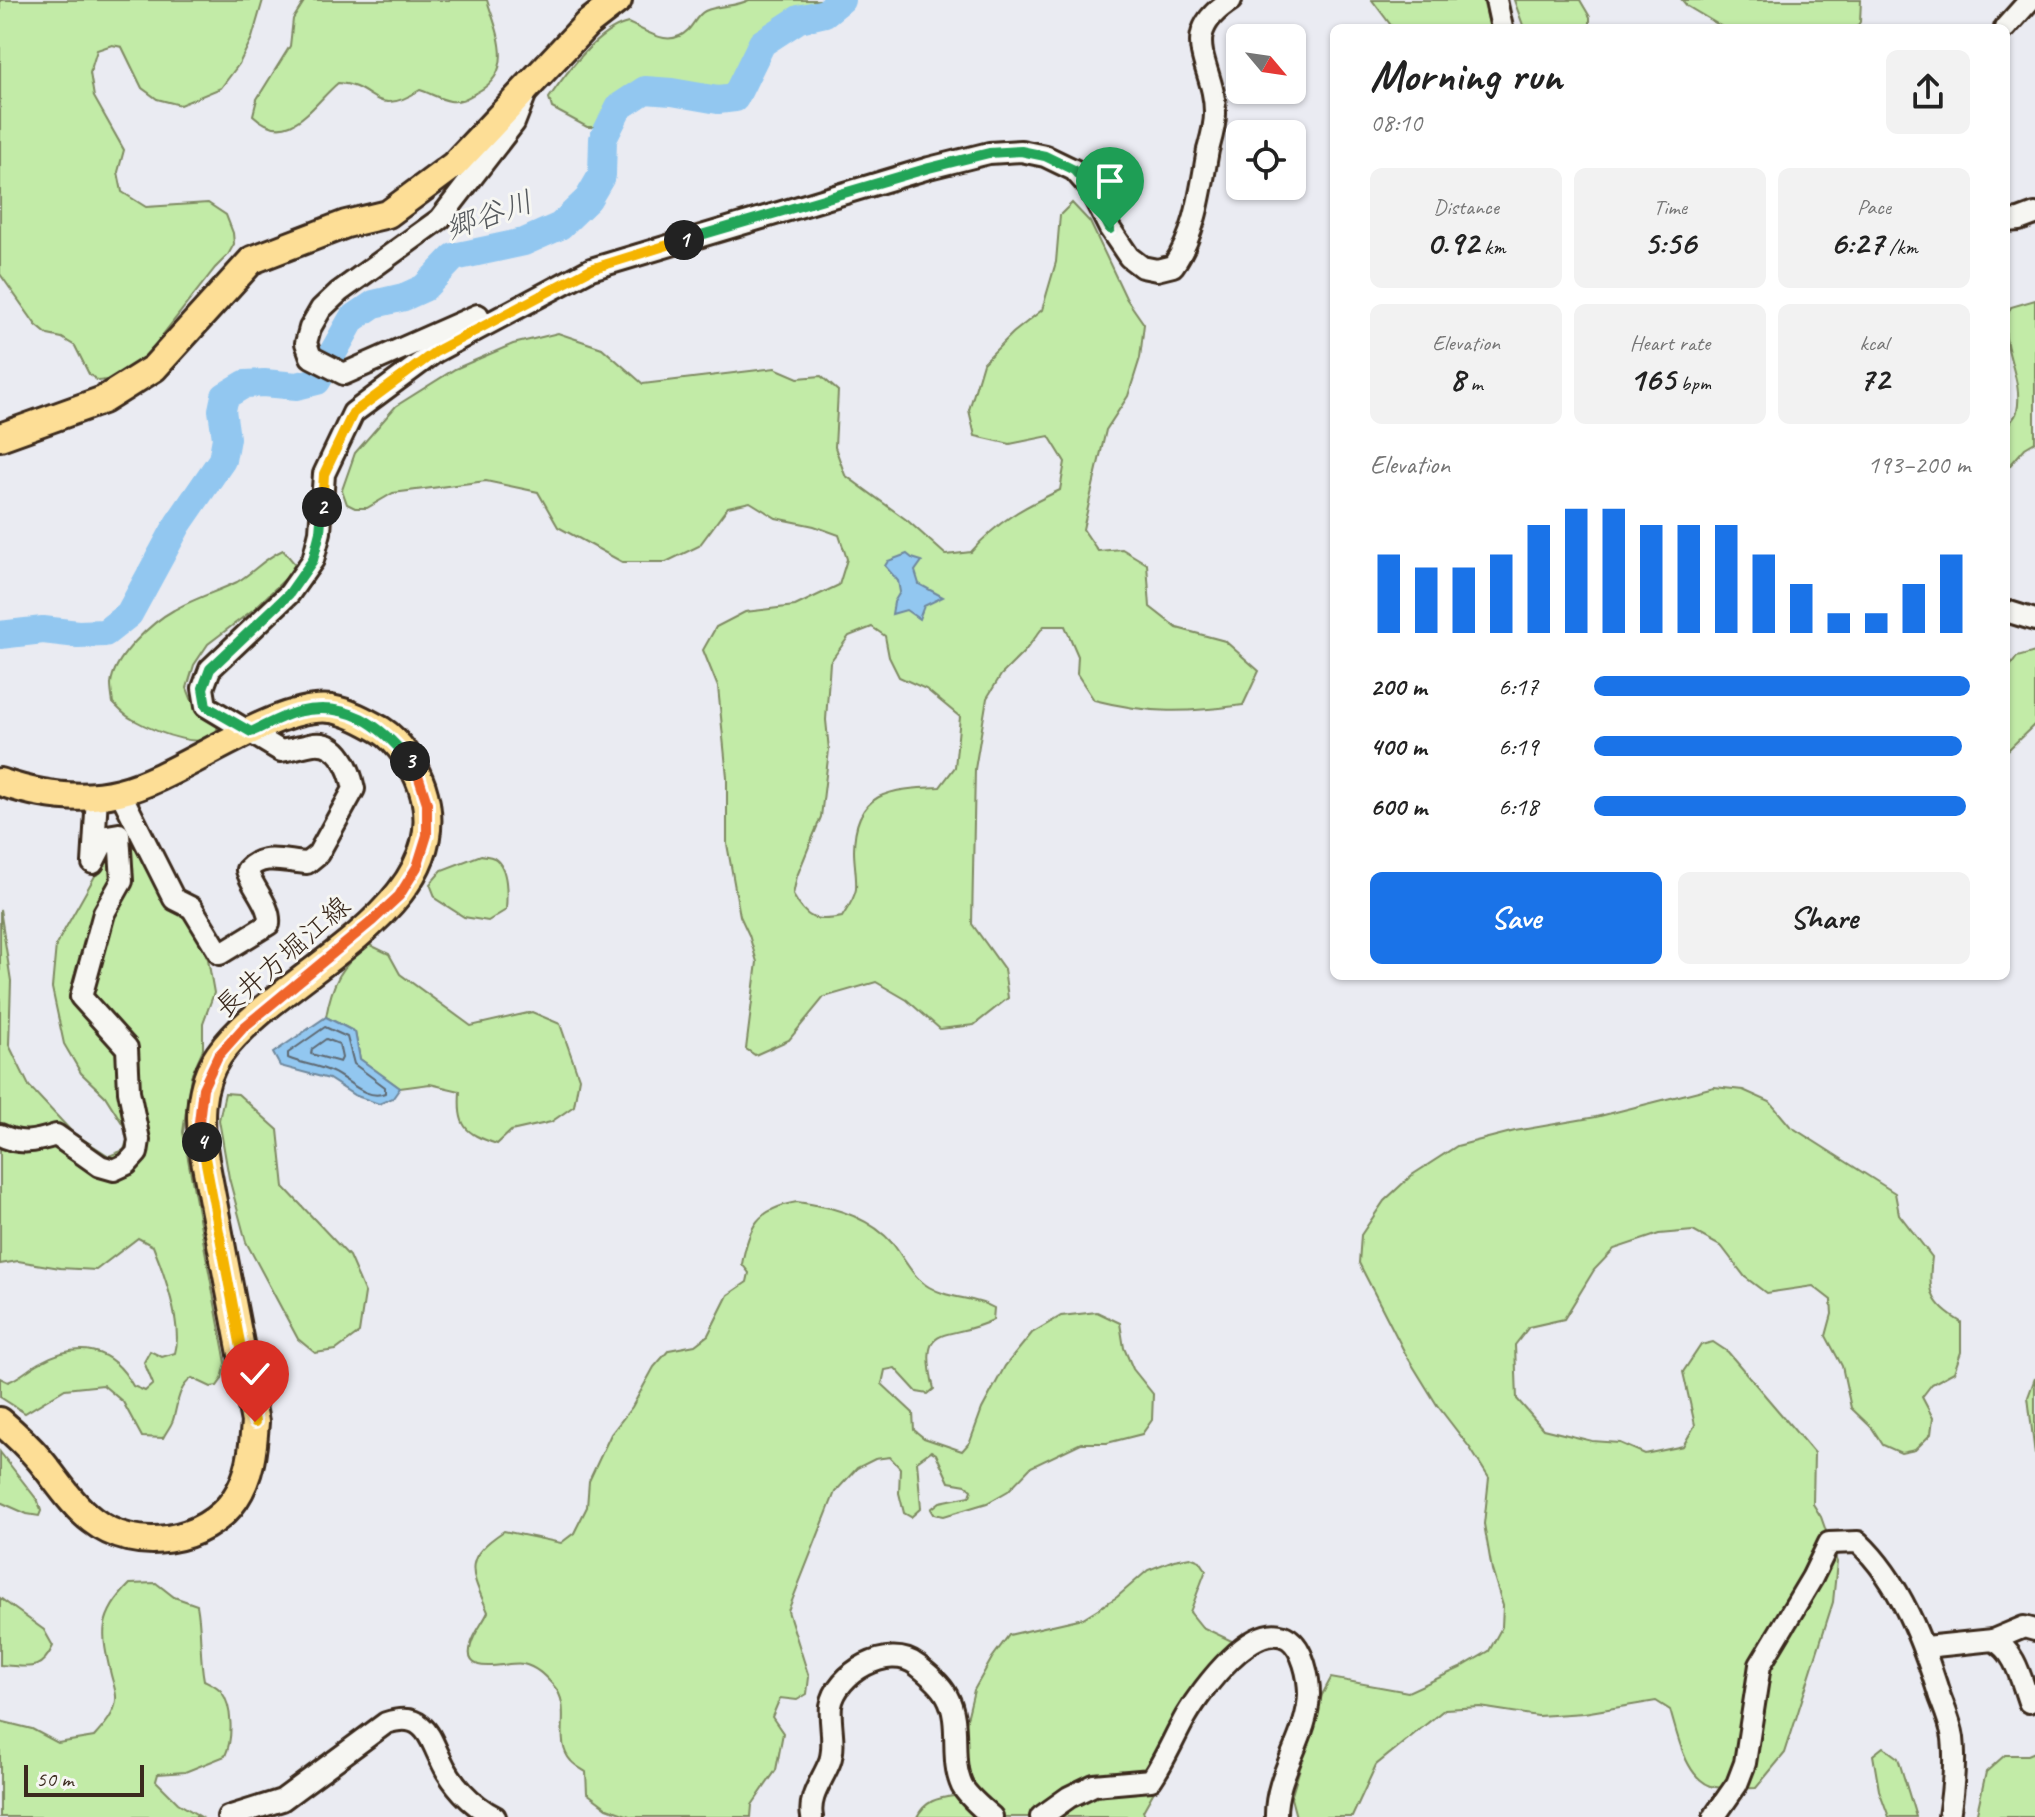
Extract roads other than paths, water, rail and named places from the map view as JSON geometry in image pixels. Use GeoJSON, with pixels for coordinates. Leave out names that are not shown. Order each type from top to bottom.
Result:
{"type":"FeatureCollection","features":[{"type":"Feature","properties":{"kind":"main road"},"geometry":{"type":"LineString","coordinates":[[0,437],[103,400],[154,368],[252,260],[346,224],[388,214],[454,165],[587,24],[618,0]]}},
{"type":"Feature","properties":{"kind":"main road","name":"長井方堀江線"},"geometry":{"type":"LineString","coordinates":[[0,782],[38,794],[108,794],[155,780],[296,713],[329,709],[359,717],[388,734],[416,769],[427,803],[427,835],[417,867],[399,896],[244,1027],[218,1056],[203,1088],[199,1122],[255,1422],[252,1464],[234,1500],[205,1526],[170,1540],[132,1540],[93,1521],[37,1456],[0,1421]]}},
{"type":"Feature","properties":{"kind":"street"},"geometry":{"type":"LineString","coordinates":[[108,794],[174,899],[192,908],[220,954],[269,924],[270,914],[251,885],[247,870],[255,861],[271,858],[307,863],[318,854],[354,789],[350,768],[336,751],[318,743],[281,751],[206,706],[203,688],[210,669],[289,594],[313,560],[320,532],[324,474],[353,413],[435,352],[591,269],[989,153],[1021,151],[1045,156],[1074,170],[1089,187],[1110,229],[1129,257],[1142,267],[1157,270],[1173,266],[1184,251],[1194,218],[1215,113],[1199,47],[1203,28],[1214,10],[1231,0]]}},
{"type":"Feature","properties":{"kind":"street"},"geometry":{"type":"LineString","coordinates":[[1496,0],[1501,24]]}},
{"type":"Feature","properties":{"kind":"street"},"geometry":{"type":"LineString","coordinates":[[2009,24],[2030,0]]}},
{"type":"Feature","properties":{"kind":"street"},"geometry":{"type":"LineString","coordinates":[[503,315],[478,315],[344,374],[311,357],[306,343],[321,309],[339,292],[440,219],[514,123],[527,87]]}},
{"type":"Feature","properties":{"kind":"street"},"geometry":{"type":"LineString","coordinates":[[2010,221],[2035,214]]}},
{"type":"Feature","properties":{"kind":"street"},"geometry":{"type":"LineString","coordinates":[[2010,612],[2035,620]]}},
{"type":"Feature","properties":{"kind":"street"},"geometry":{"type":"LineString","coordinates":[[0,1135],[14,1143],[38,1141],[56,1135],[100,1166],[114,1170],[127,1164],[137,1153],[139,1140],[129,1091],[127,1048],[81,997],[104,913],[122,881],[119,834],[107,836],[93,863],[108,794]]}},
{"type":"Feature","properties":{"kind":"street"},"geometry":{"type":"LineString","coordinates":[[1714,1817],[1737,1784],[1745,1763],[1760,1665],[1812,1578],[1829,1543],[1858,1542],[1888,1578],[1925,1647],[1953,1736],[1953,1789],[1949,1817]]}},
{"type":"Feature","properties":{"kind":"street"},"geometry":{"type":"LineString","coordinates":[[1925,1647],[1993,1640],[2024,1627],[2035,1630]]}},
{"type":"Feature","properties":{"kind":"street"},"geometry":{"type":"LineString","coordinates":[[1041,1817],[1069,1797],[1094,1785],[1151,1780],[1187,1714],[1219,1672],[1250,1641],[1264,1633],[1280,1633],[1296,1644],[1309,1693],[1305,1722],[1276,1799],[1276,1817]]}},
{"type":"Feature","properties":{"kind":"street"},"geometry":{"type":"LineString","coordinates":[[1993,1640],[2007,1650],[2014,1661],[2029,1702]]}},
{"type":"Feature","properties":{"kind":"street"},"geometry":{"type":"LineString","coordinates":[[812,1817],[809,1805],[831,1758],[831,1703],[845,1681],[863,1666],[888,1656],[914,1662],[947,1696],[954,1722],[955,1759],[963,1787],[992,1817]]}},
{"type":"Feature","properties":{"kind":"street"},"geometry":{"type":"LineString","coordinates":[[228,1817],[282,1800],[386,1723],[400,1718],[419,1723],[431,1737],[441,1762],[463,1793],[479,1809],[495,1817]]}},
{"type":"Feature","properties":{"kind":"water"},"geometry":{"type":"Polygon","coordinates":[[[907,554],[922,561],[915,571],[919,584],[943,597],[924,606],[919,619],[906,610],[892,614],[900,592],[898,581],[885,566],[888,561],[907,554]]]}},
{"type":"Feature","properties":{"kind":"water"},"geometry":{"type":"Polygon","coordinates":[[[326,1017],[355,1032],[360,1059],[400,1088],[393,1098],[379,1104],[354,1095],[329,1079],[280,1066],[273,1053],[326,1017]]]}},
{"type":"Feature","properties":{"kind":"waterway","name":"郷谷川"},"geometry":{"type":"LineString","coordinates":[[0,635],[43,630],[105,633],[129,614],[178,524],[222,460],[226,438],[222,410],[225,396],[245,384],[297,386],[317,381],[352,319],[374,304],[404,297],[424,288],[454,257],[524,242],[560,226],[588,199],[602,175],[603,139],[619,107],[645,90],[718,100],[735,98],[762,43],[799,19],[825,13],[841,0]]}}]}
